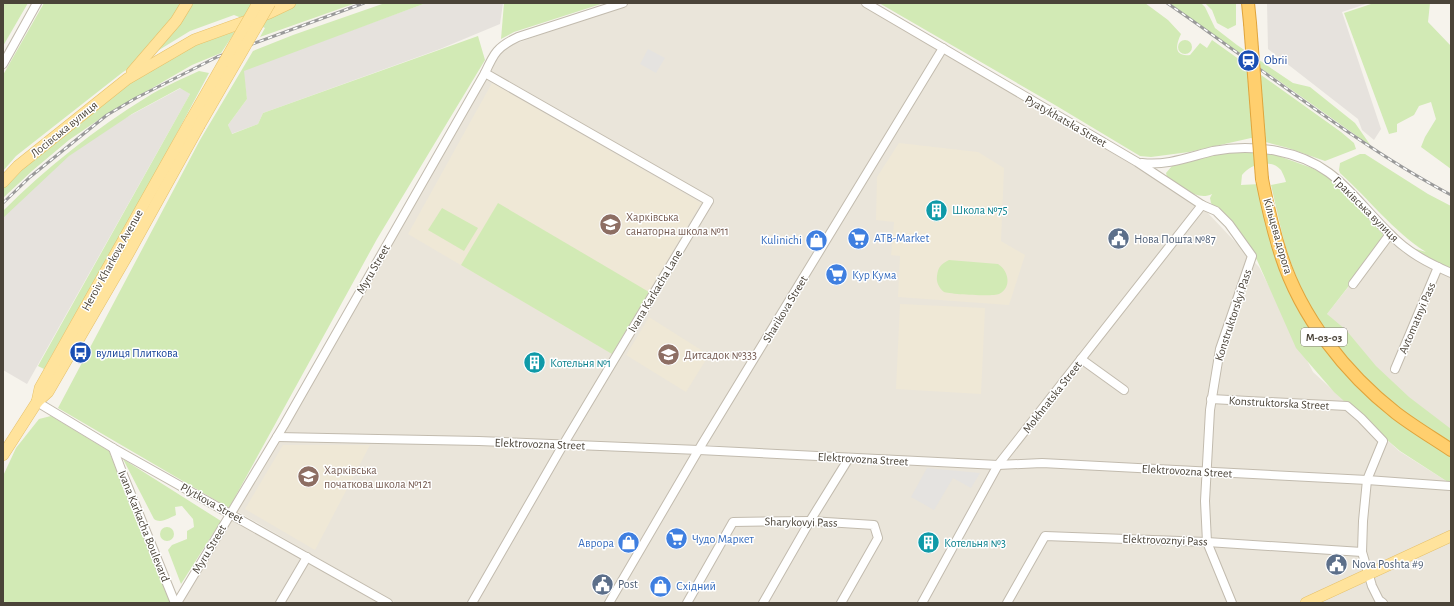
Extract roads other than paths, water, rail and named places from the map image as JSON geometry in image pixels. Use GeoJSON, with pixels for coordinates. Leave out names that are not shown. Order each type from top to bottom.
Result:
{"type":"FeatureCollection","features":[{"type":"Feature","properties":{"kind":"highway","name":"Кільцева дорога"},"geometry":{"type":"LineString","coordinates":[[1248,3],[1262,178],[1270,219],[1281,256],[1292,283],[1304,308],[1321,333],[1354,374],[1396,413],[1451,450]]}},
{"type":"Feature","properties":{"kind":"main road"},"geometry":{"type":"LineString","coordinates":[[127,79],[176,21],[187,3]]}},
{"type":"Feature","properties":{"kind":"main road"},"geometry":{"type":"LineString","coordinates":[[195,123],[258,3]]}},
{"type":"Feature","properties":{"kind":"main road"},"geometry":{"type":"LineString","coordinates":[[195,123],[270,3]]}},
{"type":"Feature","properties":{"kind":"main road"},"geometry":{"type":"LineString","coordinates":[[127,79],[194,40],[269,13],[290,3]]}},
{"type":"Feature","properties":{"kind":"main road","name":"Лосівська вулиця"},"geometry":{"type":"LineString","coordinates":[[3,182],[18,166],[127,79]]}},
{"type":"Feature","properties":{"kind":"main road","name":"Heroiv Kharkova Avenue"},"geometry":{"type":"LineString","coordinates":[[3,455],[37,402],[40,388],[195,123]]}},
{"type":"Feature","properties":{"kind":"main road"},"geometry":{"type":"LineString","coordinates":[[1306,603],[1451,536]]}},
{"type":"Feature","properties":{"kind":"street"},"geometry":{"type":"LineString","coordinates":[[3,64],[37,3]]}},
{"type":"Feature","properties":{"kind":"street","name":"Myru Street"},"geometry":{"type":"LineString","coordinates":[[176,603],[277,437],[485,73],[495,52],[505,43],[518,37],[623,3]]}},
{"type":"Feature","properties":{"kind":"street","name":"Pyatykhatska Street"},"geometry":{"type":"LineString","coordinates":[[866,3],[1137,162],[1202,205],[1216,211],[1229,224],[1252,256]]}},
{"type":"Feature","properties":{"kind":"street","name":"Sharikova Street"},"geometry":{"type":"LineString","coordinates":[[609,603],[699,450],[943,48]]}},
{"type":"Feature","properties":{"kind":"street","name":"Ivana Karkacha Lane"},"geometry":{"type":"LineString","coordinates":[[472,603],[563,445],[709,201],[485,73]]}},
{"type":"Feature","properties":{"kind":"street","name":"Граківська вулиця"},"geometry":{"type":"LineString","coordinates":[[1137,162],[1162,164],[1213,152],[1243,148],[1275,151],[1311,161],[1333,175],[1390,234],[1407,249],[1425,261],[1451,273]]}},
{"type":"Feature","properties":{"kind":"street","name":"Mokhnatska Street"},"geometry":{"type":"LineString","coordinates":[[922,603],[998,465],[1202,205]]}},
{"type":"Feature","properties":{"kind":"street"},"geometry":{"type":"LineString","coordinates":[[1353,284],[1390,234]]}},
{"type":"Feature","properties":{"kind":"street","name":"Konstruktorskyi Pass"},"geometry":{"type":"LineString","coordinates":[[1232,603],[1207,542],[1205,501],[1206,472],[1211,399],[1220,349],[1252,256]]}},
{"type":"Feature","properties":{"kind":"street","name":"Avtomatnyi Pass"},"geometry":{"type":"LineString","coordinates":[[1395,369],[1438,267]]}},
{"type":"Feature","properties":{"kind":"street"},"geometry":{"type":"LineString","coordinates":[[1081,359],[1124,390]]}},
{"type":"Feature","properties":{"kind":"street","name":"Konstruktorska Street"},"geometry":{"type":"LineString","coordinates":[[1211,399],[1347,406],[1361,418],[1382,441],[1367,480]]}},
{"type":"Feature","properties":{"kind":"street","name":"Plytkova Street"},"geometry":{"type":"LineString","coordinates":[[37,402],[113,448],[388,603]]}},
{"type":"Feature","properties":{"kind":"street","name":"Elektrovozna Street"},"geometry":{"type":"LineString","coordinates":[[277,437],[462,441],[699,450],[998,465],[1042,463],[1367,480],[1450,486]]}},
{"type":"Feature","properties":{"kind":"street","name":"Ivana Karkacha Boulevard"},"geometry":{"type":"LineString","coordinates":[[113,448],[176,603]]}},
{"type":"Feature","properties":{"kind":"street"},"geometry":{"type":"LineString","coordinates":[[763,603],[810,521],[849,458]]}},
{"type":"Feature","properties":{"kind":"street"},"geometry":{"type":"LineString","coordinates":[[1367,480],[1362,552],[1372,586],[1379,600],[1383,603]]}},
{"type":"Feature","properties":{"kind":"street","name":"Sharykovyi Pass"},"geometry":{"type":"LineString","coordinates":[[686,603],[733,522],[810,521],[874,525],[878,538],[841,603]]}},
{"type":"Feature","properties":{"kind":"street","name":"Elektrovoznyi Pass"},"geometry":{"type":"LineString","coordinates":[[1007,603],[1045,536],[1207,542],[1362,552]]}},
{"type":"Feature","properties":{"kind":"street"},"geometry":{"type":"LineString","coordinates":[[280,603],[307,557]]}},
{"type":"Feature","properties":{"kind":"railway"},"geometry":{"type":"LineString","coordinates":[[3,203],[30,177],[107,115],[136,98],[217,57],[364,3]]}},
{"type":"Feature","properties":{"kind":"railway"},"geometry":{"type":"LineString","coordinates":[[1167,3],[1342,128],[1378,152],[1451,195]]}},
{"type":"Feature","properties":{"kind":"place","name":"Obrii"},"geometry":{"type":"Point","coordinates":[1248,60]}},
{"type":"Feature","properties":{"kind":"place","name":"Школа №75"},"geometry":{"type":"Point","coordinates":[937,210]}},
{"type":"Feature","properties":{"kind":"place","name":"Харківська санаторна школа №11"},"geometry":{"type":"Point","coordinates":[610,224]}},
{"type":"Feature","properties":{"kind":"place","name":"ATB-Market"},"geometry":{"type":"Point","coordinates":[859,238]}},
{"type":"Feature","properties":{"kind":"place","name":"Нова Пошта №87"},"geometry":{"type":"Point","coordinates":[1119,239]}},
{"type":"Feature","properties":{"kind":"place","name":"Kulinichi"},"geometry":{"type":"Point","coordinates":[817,240]}},
{"type":"Feature","properties":{"kind":"place","name":"Кур Кума"},"geometry":{"type":"Point","coordinates":[836,275]}},
{"type":"Feature","properties":{"kind":"place","name":"вулиця Плиткова"},"geometry":{"type":"Point","coordinates":[81,353]}},
{"type":"Feature","properties":{"kind":"place","name":"Дитсадок №333"},"geometry":{"type":"Point","coordinates":[668,355]}},
{"type":"Feature","properties":{"kind":"place","name":"Котельня №1"},"geometry":{"type":"Point","coordinates":[534,363]}},
{"type":"Feature","properties":{"kind":"place","name":"Харківська початкова школа №121"},"geometry":{"type":"Point","coordinates":[309,477]}},
{"type":"Feature","properties":{"kind":"place","name":"Чудо Маркет"},"geometry":{"type":"Point","coordinates":[677,539]}},
{"type":"Feature","properties":{"kind":"place","name":"Аврора"},"geometry":{"type":"Point","coordinates":[629,543]}},
{"type":"Feature","properties":{"kind":"place","name":"Котельня №3"},"geometry":{"type":"Point","coordinates":[929,543]}},
{"type":"Feature","properties":{"kind":"place","name":"Nova Poshta #9"},"geometry":{"type":"Point","coordinates":[1337,564]}},
{"type":"Feature","properties":{"kind":"place","name":"Post"},"geometry":{"type":"Point","coordinates":[602,584]}},
{"type":"Feature","properties":{"kind":"place","name":"Східний"},"geometry":{"type":"Point","coordinates":[660,586]}}]}
